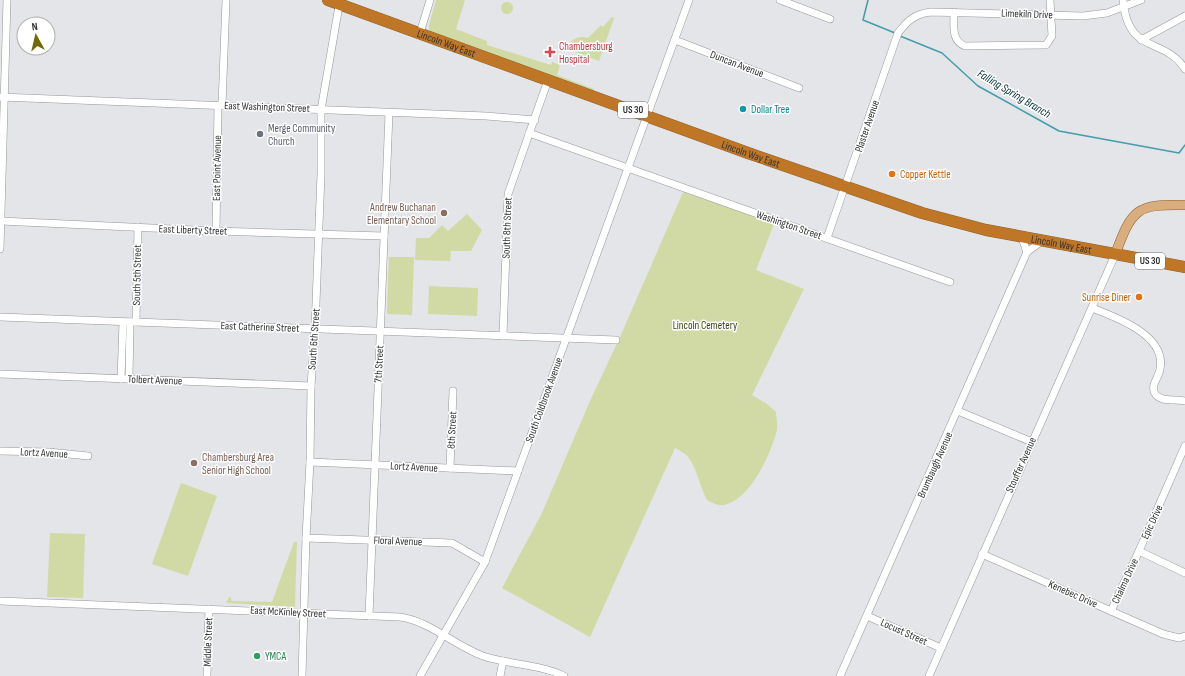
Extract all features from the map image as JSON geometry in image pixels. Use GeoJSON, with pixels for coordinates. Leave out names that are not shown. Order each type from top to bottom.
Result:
{"type":"FeatureCollection","features":[{"type":"Feature","properties":{"kind":"highway","name":"Lincoln Way East"},"geometry":{"type":"LineString","coordinates":[[328,0],[340,2],[548,80],[846,187],[946,220],[1022,238],[1185,267]]}},
{"type":"Feature","properties":{"kind":"main road"},"geometry":{"type":"LineString","coordinates":[[1115,255],[1126,227],[1135,213],[1154,206],[1185,205]]}},
{"type":"Feature","properties":{"kind":"street"},"geometry":{"type":"LineString","coordinates":[[0,249],[3,97],[7,0]]}},
{"type":"Feature","properties":{"kind":"street","name":"East Point Avenue"},"geometry":{"type":"LineString","coordinates":[[216,231],[220,105],[226,0]]}},
{"type":"Feature","properties":{"kind":"street"},"geometry":{"type":"LineString","coordinates":[[420,33],[430,0]]}},
{"type":"Feature","properties":{"kind":"street","name":"South Coldbrook Avenue"},"geometry":{"type":"LineString","coordinates":[[420,676],[485,562],[689,0]]}},
{"type":"Feature","properties":{"kind":"street"},"geometry":{"type":"LineString","coordinates":[[780,0],[830,19]]}},
{"type":"Feature","properties":{"kind":"street"},"geometry":{"type":"LineString","coordinates":[[954,12],[955,38],[959,44],[965,46],[1046,45],[1052,36],[1050,0]]}},
{"type":"Feature","properties":{"kind":"street"},"geometry":{"type":"LineString","coordinates":[[1123,0],[1129,26],[1141,40],[1155,48],[1173,54],[1185,69]]}},
{"type":"Feature","properties":{"kind":"street","name":"Limekiln Drive"},"geometry":{"type":"LineString","coordinates":[[912,17],[921,13],[954,12],[1094,15],[1124,8],[1141,0]]}},
{"type":"Feature","properties":{"kind":"street","name":"South 6th Street"},"geometry":{"type":"LineString","coordinates":[[302,676],[303,614],[310,462],[311,386],[315,329],[321,110],[340,2]]}},
{"type":"Feature","properties":{"kind":"street"},"geometry":{"type":"LineString","coordinates":[[1141,40],[1185,16]]}},
{"type":"Feature","properties":{"kind":"street","name":"Plaster Avenue"},"geometry":{"type":"LineString","coordinates":[[827,238],[898,34],[912,17]]}},
{"type":"Feature","properties":{"kind":"street","name":"Duncan Avenue"},"geometry":{"type":"LineString","coordinates":[[675,40],[799,88]]}},
{"type":"Feature","properties":{"kind":"street","name":"South 8th Street"},"geometry":{"type":"LineString","coordinates":[[503,336],[508,194],[548,80]]}},
{"type":"Feature","properties":{"kind":"street","name":"East Washington Street"},"geometry":{"type":"LineString","coordinates":[[3,97],[493,116],[535,120]]}},
{"type":"Feature","properties":{"kind":"street","name":"7th Street"},"geometry":{"type":"LineString","coordinates":[[370,616],[389,113]]}},
{"type":"Feature","properties":{"kind":"street","name":"Washington Street"},"geometry":{"type":"LineString","coordinates":[[529,133],[950,282]]}},
{"type":"Feature","properties":{"kind":"street","name":"East Liberty Street"},"geometry":{"type":"LineString","coordinates":[[1,221],[216,231],[384,236]]}},
{"type":"Feature","properties":{"kind":"street","name":"South 5th Street"},"geometry":{"type":"LineString","coordinates":[[129,379],[138,227]]}},
{"type":"Feature","properties":{"kind":"street"},"geometry":{"type":"LineString","coordinates":[[1022,238],[1027,252],[1042,241]]}},
{"type":"Feature","properties":{"kind":"street","name":"Brumbaugh Avenue"},"geometry":{"type":"LineString","coordinates":[[840,676],[1027,252]]}},
{"type":"Feature","properties":{"kind":"street","name":"Stouffer Avenue"},"geometry":{"type":"LineString","coordinates":[[928,676],[1115,255]]}},
{"type":"Feature","properties":{"kind":"street"},"geometry":{"type":"LineString","coordinates":[[1092,308],[1130,324],[1149,337],[1160,358],[1160,368],[1153,385],[1155,394],[1161,399],[1185,401]]}},
{"type":"Feature","properties":{"kind":"street","name":"East Catherine Street"},"geometry":{"type":"LineString","coordinates":[[0,317],[616,340]]}},
{"type":"Feature","properties":{"kind":"street"},"geometry":{"type":"LineString","coordinates":[[121,379],[123,322]]}},
{"type":"Feature","properties":{"kind":"street","name":"Tolbert Avenue"},"geometry":{"type":"LineString","coordinates":[[0,374],[311,386]]}},
{"type":"Feature","properties":{"kind":"street","name":"8th Street"},"geometry":{"type":"LineString","coordinates":[[450,468],[453,391]]}},
{"type":"Feature","properties":{"kind":"street"},"geometry":{"type":"LineString","coordinates":[[958,411],[1032,442]]}},
{"type":"Feature","properties":{"kind":"street","name":"Epic Drive"},"geometry":{"type":"LineString","coordinates":[[1185,446],[1139,551],[1185,573]]}},
{"type":"Feature","properties":{"kind":"street","name":"Lortz Avenue"},"geometry":{"type":"LineString","coordinates":[[0,451],[49,452],[88,456]]}},
{"type":"Feature","properties":{"kind":"street","name":"Lortz Avenue"},"geometry":{"type":"LineString","coordinates":[[310,462],[518,471]]}},
{"type":"Feature","properties":{"kind":"street","name":"Floral Avenue"},"geometry":{"type":"LineString","coordinates":[[306,538],[452,543],[485,562]]}},
{"type":"Feature","properties":{"kind":"street","name":"Chalma Drive"},"geometry":{"type":"LineString","coordinates":[[1111,611],[1139,551]]}},
{"type":"Feature","properties":{"kind":"street","name":"Kenebec Drive"},"geometry":{"type":"LineString","coordinates":[[982,554],[1163,634],[1179,638],[1185,636]]}},
{"type":"Feature","properties":{"kind":"street","name":"East McKinley Street"},"geometry":{"type":"LineString","coordinates":[[0,602],[408,618],[482,655],[503,661],[550,670],[564,676]]}},
{"type":"Feature","properties":{"kind":"street","name":"Middle Street"},"geometry":{"type":"LineString","coordinates":[[207,676],[209,609]]}},
{"type":"Feature","properties":{"kind":"street","name":"Locust Street"},"geometry":{"type":"LineString","coordinates":[[867,616],[941,648]]}},
{"type":"Feature","properties":{"kind":"street"},"geometry":{"type":"LineString","coordinates":[[500,676],[503,661]]}},
{"type":"Feature","properties":{"kind":"green space"},"geometry":{"type":"Polygon","coordinates":[[[436,0],[465,0],[456,29],[487,41],[487,45],[551,65],[552,62],[560,65],[557,75],[594,89],[593,91],[432,33],[429,30],[429,25],[436,0]]]}},
{"type":"Feature","properties":{"kind":"green space"},"geometry":{"type":"Polygon","coordinates":[[[509,2],[512,3],[512,13],[505,14],[502,13],[501,6],[502,3],[509,2]]]}},
{"type":"Feature","properties":{"kind":"green space"},"geometry":{"type":"Polygon","coordinates":[[[612,17],[614,18],[599,61],[567,49],[573,40],[581,37],[588,38],[601,25],[603,27],[612,17]]]}},
{"type":"Feature","properties":{"kind":"green space","name":"Lincoln Cemetery"},"geometry":{"type":"Polygon","coordinates":[[[684,190],[774,224],[756,270],[804,289],[752,395],[767,404],[776,412],[777,430],[770,451],[758,475],[751,485],[742,495],[724,505],[717,505],[707,500],[691,460],[675,448],[590,637],[502,588],[542,513],[684,190]]]}},
{"type":"Feature","properties":{"kind":"green space"},"geometry":{"type":"Polygon","coordinates":[[[467,214],[482,230],[471,251],[451,251],[450,261],[415,260],[416,238],[429,238],[442,225],[448,231],[467,214]]]}},
{"type":"Feature","properties":{"kind":"green space"},"geometry":{"type":"Polygon","coordinates":[[[389,257],[414,257],[412,315],[387,314],[389,257]]]}},
{"type":"Feature","properties":{"kind":"green space"},"geometry":{"type":"Polygon","coordinates":[[[429,286],[478,288],[477,316],[428,314],[429,286]]]}},
{"type":"Feature","properties":{"kind":"green space"},"geometry":{"type":"Polygon","coordinates":[[[181,483],[217,496],[188,576],[152,564],[181,483]]]}},
{"type":"Feature","properties":{"kind":"green space"},"geometry":{"type":"Polygon","coordinates":[[[50,533],[85,534],[83,598],[47,597],[50,533]]]}},
{"type":"Feature","properties":{"kind":"green space"},"geometry":{"type":"Polygon","coordinates":[[[294,542],[297,542],[295,607],[226,603],[230,596],[232,601],[272,602],[294,542]]]}},
{"type":"Feature","properties":{"kind":"waterway","name":"Falling Spring Branch"},"geometry":{"type":"LineString","coordinates":[[868,0],[863,20],[895,33]]}},
{"type":"Feature","properties":{"kind":"waterway","name":"Falling Spring Branch"},"geometry":{"type":"LineString","coordinates":[[900,36],[942,53],[978,86],[1059,131],[1179,153],[1185,145]]}},
{"type":"Feature","properties":{"kind":"place","name":"Chambersburg Hospital"},"geometry":{"type":"Point","coordinates":[550,52]}},
{"type":"Feature","properties":{"kind":"place","name":"Dollar Tree"},"geometry":{"type":"Point","coordinates":[743,109]}},
{"type":"Feature","properties":{"kind":"place","name":"Merge Community Church"},"geometry":{"type":"Point","coordinates":[260,134]}},
{"type":"Feature","properties":{"kind":"place","name":"Copper Kettle"},"geometry":{"type":"Point","coordinates":[892,174]}},
{"type":"Feature","properties":{"kind":"place","name":"Andrew Buchanan Elementary School"},"geometry":{"type":"Point","coordinates":[444,213]}},
{"type":"Feature","properties":{"kind":"place","name":"Sunrise Diner"},"geometry":{"type":"Point","coordinates":[1139,297]}},
{"type":"Feature","properties":{"kind":"place","name":"Chambersburg Area Senior High School"},"geometry":{"type":"Point","coordinates":[194,463]}},
{"type":"Feature","properties":{"kind":"place","name":"YMCA"},"geometry":{"type":"Point","coordinates":[257,656]}}]}
